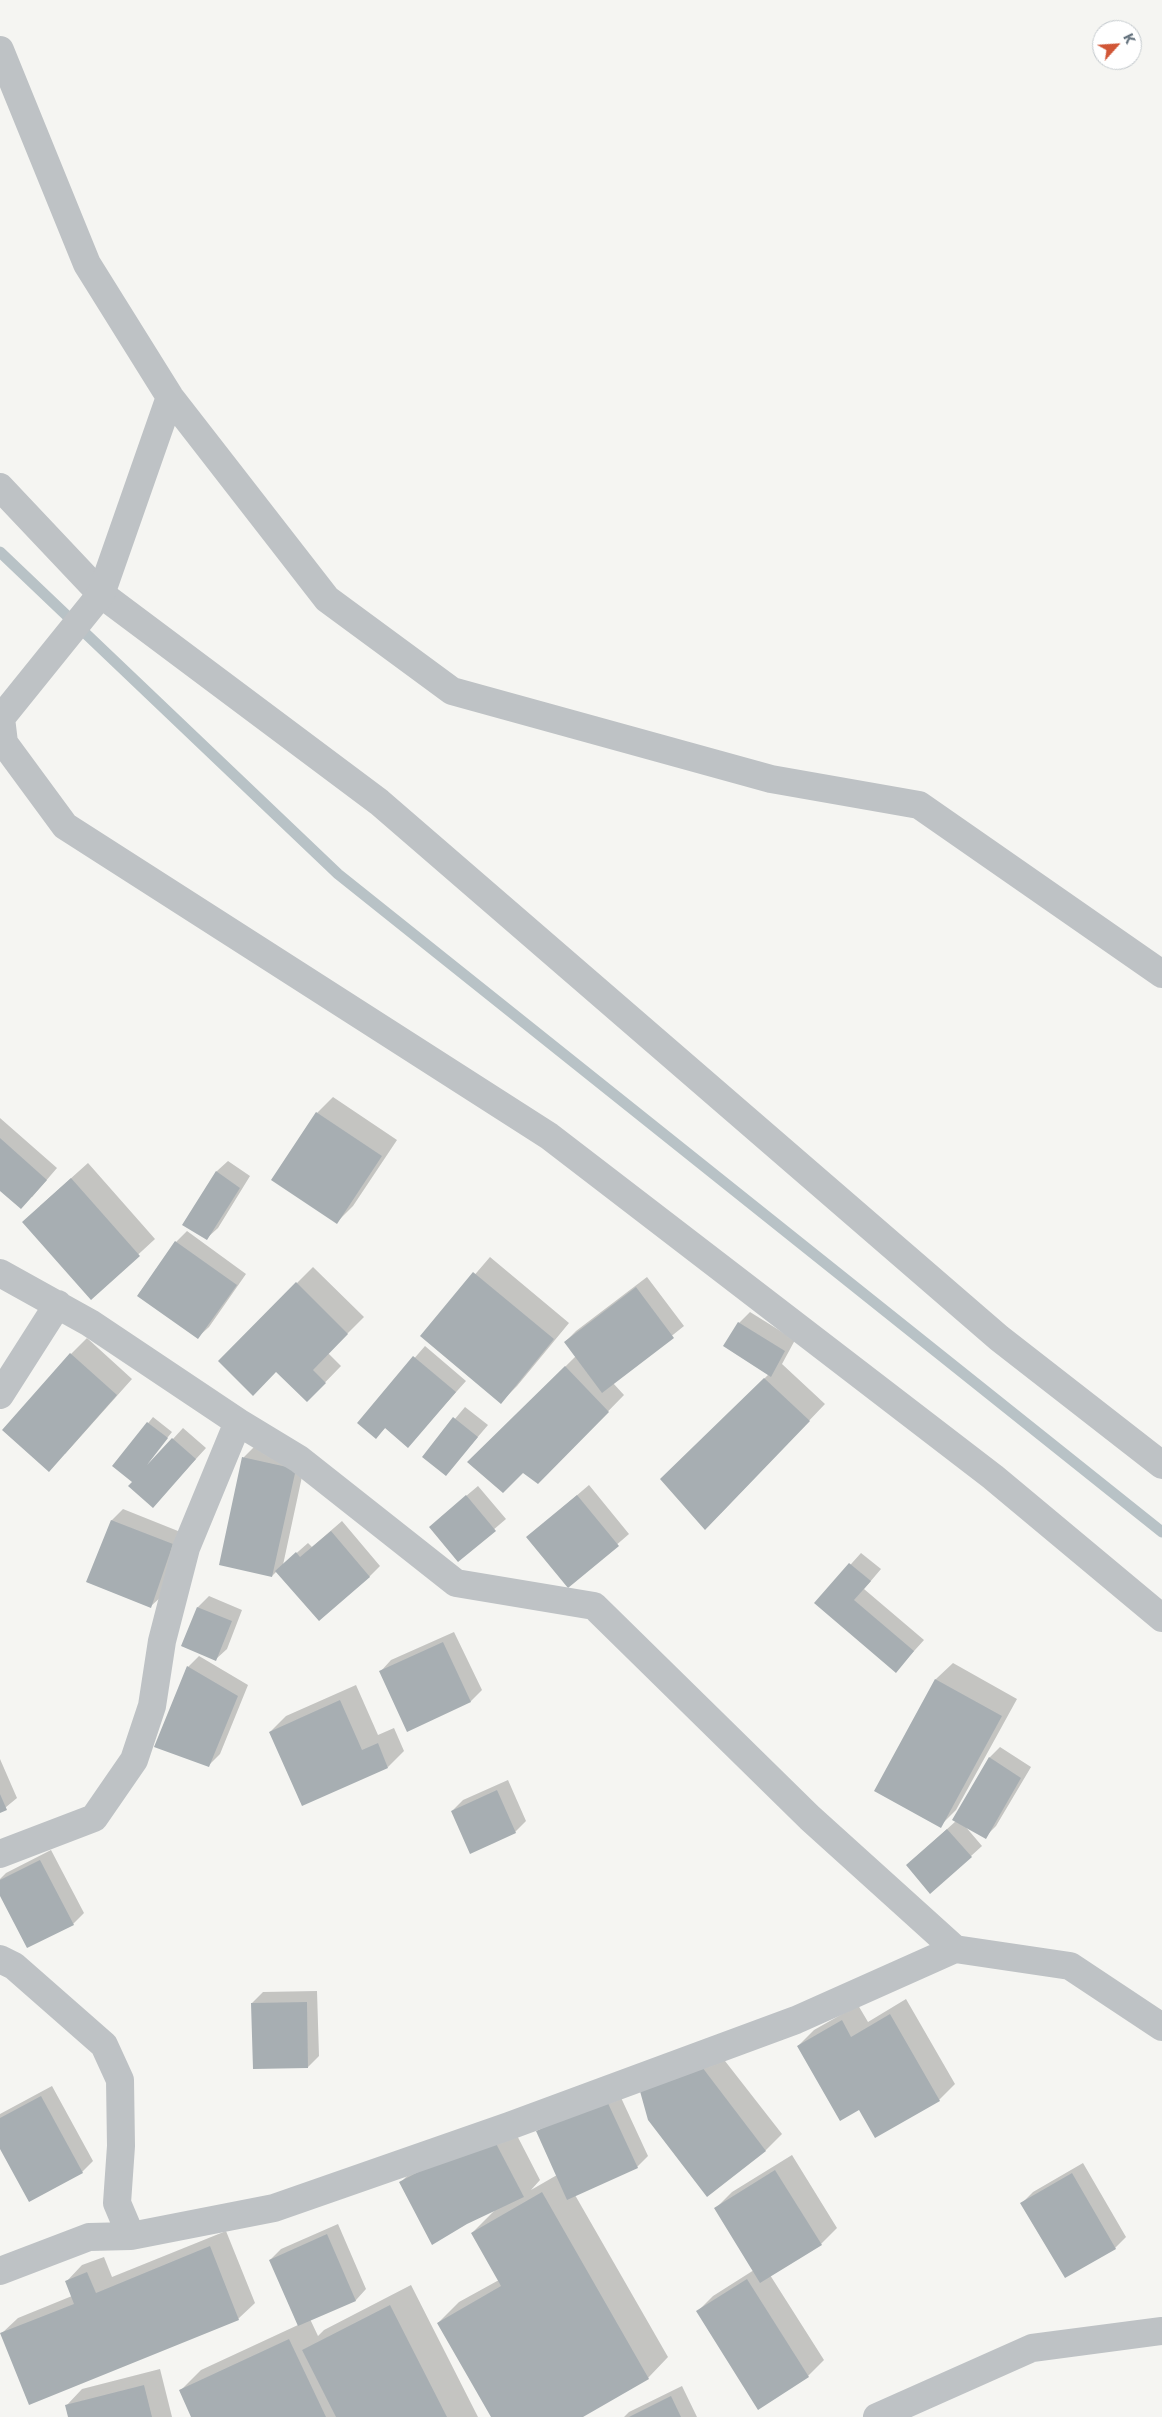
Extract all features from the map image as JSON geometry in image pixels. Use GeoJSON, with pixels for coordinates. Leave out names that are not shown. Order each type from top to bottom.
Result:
{"type":"FeatureCollection","features":[{"type":"Feature","properties":{"kind":"street"},"geometry":{"type":"LineString","coordinates":[[0,50],[87,264],[170,397],[327,598],[452,691],[771,779],[920,806],[1162,974]]}},
{"type":"Feature","properties":{"kind":"street"},"geometry":{"type":"LineString","coordinates":[[170,397],[95,601],[0,718],[4,743],[65,826],[548,1136],[994,1477],[1162,1618]]}},
{"type":"Feature","properties":{"kind":"street"},"geometry":{"type":"LineString","coordinates":[[0,487],[95,601],[379,802],[999,1338],[1162,1465]]}},
{"type":"Feature","properties":{"kind":"street"},"geometry":{"type":"LineString","coordinates":[[0,1273],[58,1304],[299,1460],[456,1583],[594,1606],[810,1818],[955,1949]]}},
{"type":"Feature","properties":{"kind":"street"},"geometry":{"type":"LineString","coordinates":[[0,1395],[58,1304]]}},
{"type":"Feature","properties":{"kind":"street"},"geometry":{"type":"LineString","coordinates":[[0,1854],[94,1818],[134,1760],[152,1706],[162,1641],[186,1548],[238,1422]]}},
{"type":"Feature","properties":{"kind":"street"},"geometry":{"type":"LineString","coordinates":[[0,2271],[89,2237],[132,2236],[274,2208],[509,2126],[796,2020],[955,1949],[1070,1966],[1162,2027]]}},
{"type":"Feature","properties":{"kind":"street"},"geometry":{"type":"LineString","coordinates":[[0,1959],[14,1966],[104,2045],[120,2080],[121,2146],[116,2203],[132,2236]]}},
{"type":"Feature","properties":{"kind":"street"},"geometry":{"type":"LineString","coordinates":[[877,2417],[1032,2348],[1162,2331]]}},
{"type":"Feature","properties":{"kind":"building"},"geometry":{"type":"Polygon","coordinates":[[[316,1112],[382,1156],[337,1224],[271,1180],[316,1112]]]}},
{"type":"Feature","properties":{"kind":"building"},"geometry":{"type":"Polygon","coordinates":[[[0,1138],[47,1180],[21,1209],[0,1191],[0,1138]]]}},
{"type":"Feature","properties":{"kind":"building"},"geometry":{"type":"Polygon","coordinates":[[[216,1171],[240,1188],[207,1240],[182,1225],[216,1171]]]}},
{"type":"Feature","properties":{"kind":"building"},"geometry":{"type":"Polygon","coordinates":[[[71,1178],[140,1256],[91,1300],[22,1222],[71,1178]]]}},
{"type":"Feature","properties":{"kind":"building"},"geometry":{"type":"Polygon","coordinates":[[[175,1241],[237,1285],[198,1339],[137,1296],[175,1241]]]}},
{"type":"Feature","properties":{"kind":"building"},"geometry":{"type":"Polygon","coordinates":[[[473,1272],[554,1339],[501,1404],[420,1336],[473,1272]]]}},
{"type":"Feature","properties":{"kind":"building"},"geometry":{"type":"Polygon","coordinates":[[[296,1282],[348,1334],[313,1370],[326,1383],[307,1402],[276,1372],[253,1396],[218,1361],[296,1282]]]}},
{"type":"Feature","properties":{"kind":"building"},"geometry":{"type":"Polygon","coordinates":[[[636,1287],[674,1338],[602,1393],[564,1342],[636,1287]]]}},
{"type":"Feature","properties":{"kind":"building"},"geometry":{"type":"Polygon","coordinates":[[[738,1322],[785,1351],[771,1377],[723,1346],[738,1322]]]}},
{"type":"Feature","properties":{"kind":"building"},"geometry":{"type":"Polygon","coordinates":[[[70,1353],[117,1395],[49,1472],[2,1430],[70,1353]]]}},
{"type":"Feature","properties":{"kind":"building"},"geometry":{"type":"Polygon","coordinates":[[[413,1356],[456,1392],[408,1448],[385,1428],[376,1439],[357,1423],[413,1356]]]}},
{"type":"Feature","properties":{"kind":"building"},"geometry":{"type":"Polygon","coordinates":[[[565,1366],[609,1412],[538,1484],[523,1473],[503,1493],[467,1462],[565,1366]]]}},
{"type":"Feature","properties":{"kind":"building"},"geometry":{"type":"Polygon","coordinates":[[[764,1378],[810,1421],[705,1530],[660,1479],[764,1378]]]}},
{"type":"Feature","properties":{"kind":"building"},"geometry":{"type":"Polygon","coordinates":[[[453,1417],[478,1437],[446,1476],[422,1457],[453,1417]]]}},
{"type":"Feature","properties":{"kind":"building"},"geometry":{"type":"Polygon","coordinates":[[[147,1422],[168,1438],[147,1465],[172,1438],[196,1459],[153,1508],[128,1486],[132,1482],[112,1466],[147,1422]]]}},
{"type":"Feature","properties":{"kind":"building"},"geometry":{"type":"Polygon","coordinates":[[[242,1457],[296,1469],[272,1577],[219,1565],[242,1457]]]}},
{"type":"Feature","properties":{"kind":"building"},"geometry":{"type":"Polygon","coordinates":[[[466,1495],[496,1531],[458,1562],[429,1527],[466,1495]]]}},
{"type":"Feature","properties":{"kind":"building"},"geometry":{"type":"Polygon","coordinates":[[[577,1495],[619,1546],[568,1588],[526,1537],[577,1495]]]}},
{"type":"Feature","properties":{"kind":"building"},"geometry":{"type":"Polygon","coordinates":[[[111,1520],[173,1544],[151,1608],[86,1582],[111,1520]]]}},
{"type":"Feature","properties":{"kind":"building"},"geometry":{"type":"Polygon","coordinates":[[[331,1531],[370,1577],[319,1621],[275,1571],[296,1552],[300,1557],[331,1531]]]}},
{"type":"Feature","properties":{"kind":"building"},"geometry":{"type":"Polygon","coordinates":[[[849,1563],[871,1581],[854,1600],[914,1651],[896,1673],[814,1603],[849,1563]]]}},
{"type":"Feature","properties":{"kind":"building"},"geometry":{"type":"Polygon","coordinates":[[[197,1607],[232,1621],[216,1661],[181,1646],[197,1607]]]}},
{"type":"Feature","properties":{"kind":"building"},"geometry":{"type":"Polygon","coordinates":[[[443,1642],[471,1702],[407,1732],[379,1671],[443,1642]]]}},
{"type":"Feature","properties":{"kind":"building"},"geometry":{"type":"Polygon","coordinates":[[[187,1666],[238,1696],[209,1767],[154,1747],[187,1666]]]}},
{"type":"Feature","properties":{"kind":"building"},"geometry":{"type":"Polygon","coordinates":[[[935,1679],[1002,1716],[941,1828],[874,1791],[935,1679]]]}},
{"type":"Feature","properties":{"kind":"building"},"geometry":{"type":"Polygon","coordinates":[[[340,1700],[362,1750],[378,1743],[388,1768],[302,1806],[269,1732],[340,1700]]]}},
{"type":"Feature","properties":{"kind":"building"},"geometry":{"type":"Polygon","coordinates":[[[989,1757],[1021,1778],[986,1839],[952,1820],[989,1757]]]}},
{"type":"Feature","properties":{"kind":"building"},"geometry":{"type":"Polygon","coordinates":[[[497,1790],[516,1833],[470,1854],[451,1811],[497,1790]]]}},
{"type":"Feature","properties":{"kind":"building"},"geometry":{"type":"Polygon","coordinates":[[[0,1794],[7,1810],[0,1813],[0,1794]]]}},
{"type":"Feature","properties":{"kind":"building"},"geometry":{"type":"Polygon","coordinates":[[[947,1829],[972,1857],[930,1894],[906,1865],[947,1829]]]}},
{"type":"Feature","properties":{"kind":"building"},"geometry":{"type":"Polygon","coordinates":[[[40,1860],[74,1925],[27,1948],[0,1896],[0,1880],[40,1860]]]}},
{"type":"Feature","properties":{"kind":"building"},"geometry":{"type":"Polygon","coordinates":[[[307,2002],[308,2068],[253,2069],[251,2003],[307,2002]]]}},
{"type":"Feature","properties":{"kind":"building"},"geometry":{"type":"Polygon","coordinates":[[[890,2014],[940,2101],[875,2138],[859,2110],[840,2121],[797,2046],[842,2020],[851,2037],[890,2014]]]}},
{"type":"Feature","properties":{"kind":"building"},"geometry":{"type":"Polygon","coordinates":[[[702,2067],[766,2151],[707,2197],[648,2120],[638,2084],[702,2067]]]}},
{"type":"Feature","properties":{"kind":"building"},"geometry":{"type":"Polygon","coordinates":[[[41,2096],[83,2173],[29,2202],[0,2149],[0,2118],[41,2096]]]}},
{"type":"Feature","properties":{"kind":"building"},"geometry":{"type":"Polygon","coordinates":[[[606,2099],[638,2168],[567,2200],[536,2131],[606,2099]]]}},
{"type":"Feature","properties":{"kind":"building"},"geometry":{"type":"Polygon","coordinates":[[[491,2134],[524,2197],[467,2224],[432,2245],[399,2182],[491,2134]]]}},
{"type":"Feature","properties":{"kind":"building"},"geometry":{"type":"Polygon","coordinates":[[[775,2170],[822,2245],[760,2283],[714,2208],[775,2170]]]}},
{"type":"Feature","properties":{"kind":"building"},"geometry":{"type":"Polygon","coordinates":[[[1072,2173],[1116,2249],[1065,2278],[1020,2203],[1072,2173]]]}},
{"type":"Feature","properties":{"kind":"building"},"geometry":{"type":"Polygon","coordinates":[[[542,2192],[649,2379],[583,2417],[491,2417],[437,2323],[501,2286],[471,2233],[542,2192]]]}},
{"type":"Feature","properties":{"kind":"building"},"geometry":{"type":"Polygon","coordinates":[[[327,2234],[356,2301],[298,2326],[269,2260],[327,2234]]]}},
{"type":"Feature","properties":{"kind":"building"},"geometry":{"type":"Polygon","coordinates":[[[210,2246],[239,2320],[29,2405],[0,2333],[74,2304],[65,2281],[87,2272],[96,2293],[210,2246]]]}},
{"type":"Feature","properties":{"kind":"building"},"geometry":{"type":"Polygon","coordinates":[[[747,2279],[809,2377],[758,2410],[696,2311],[747,2279]]]}},
{"type":"Feature","properties":{"kind":"building"},"geometry":{"type":"Polygon","coordinates":[[[390,2305],[447,2417],[336,2417],[302,2350],[390,2305]]]}},
{"type":"Feature","properties":{"kind":"building"},"geometry":{"type":"Polygon","coordinates":[[[289,2339],[326,2417],[191,2417],[179,2390],[289,2339]]]}},
{"type":"Feature","properties":{"kind":"building"},"geometry":{"type":"Polygon","coordinates":[[[144,2385],[152,2417],[68,2417],[65,2405],[144,2385]]]}},
{"type":"Feature","properties":{"kind":"building"},"geometry":{"type":"Polygon","coordinates":[[[671,2396],[681,2417],[629,2417],[671,2396]]]}},
{"type":"Feature","properties":{"kind":"waterway"},"geometry":{"type":"LineString","coordinates":[[0,552],[338,874],[1162,1532]]}}]}
